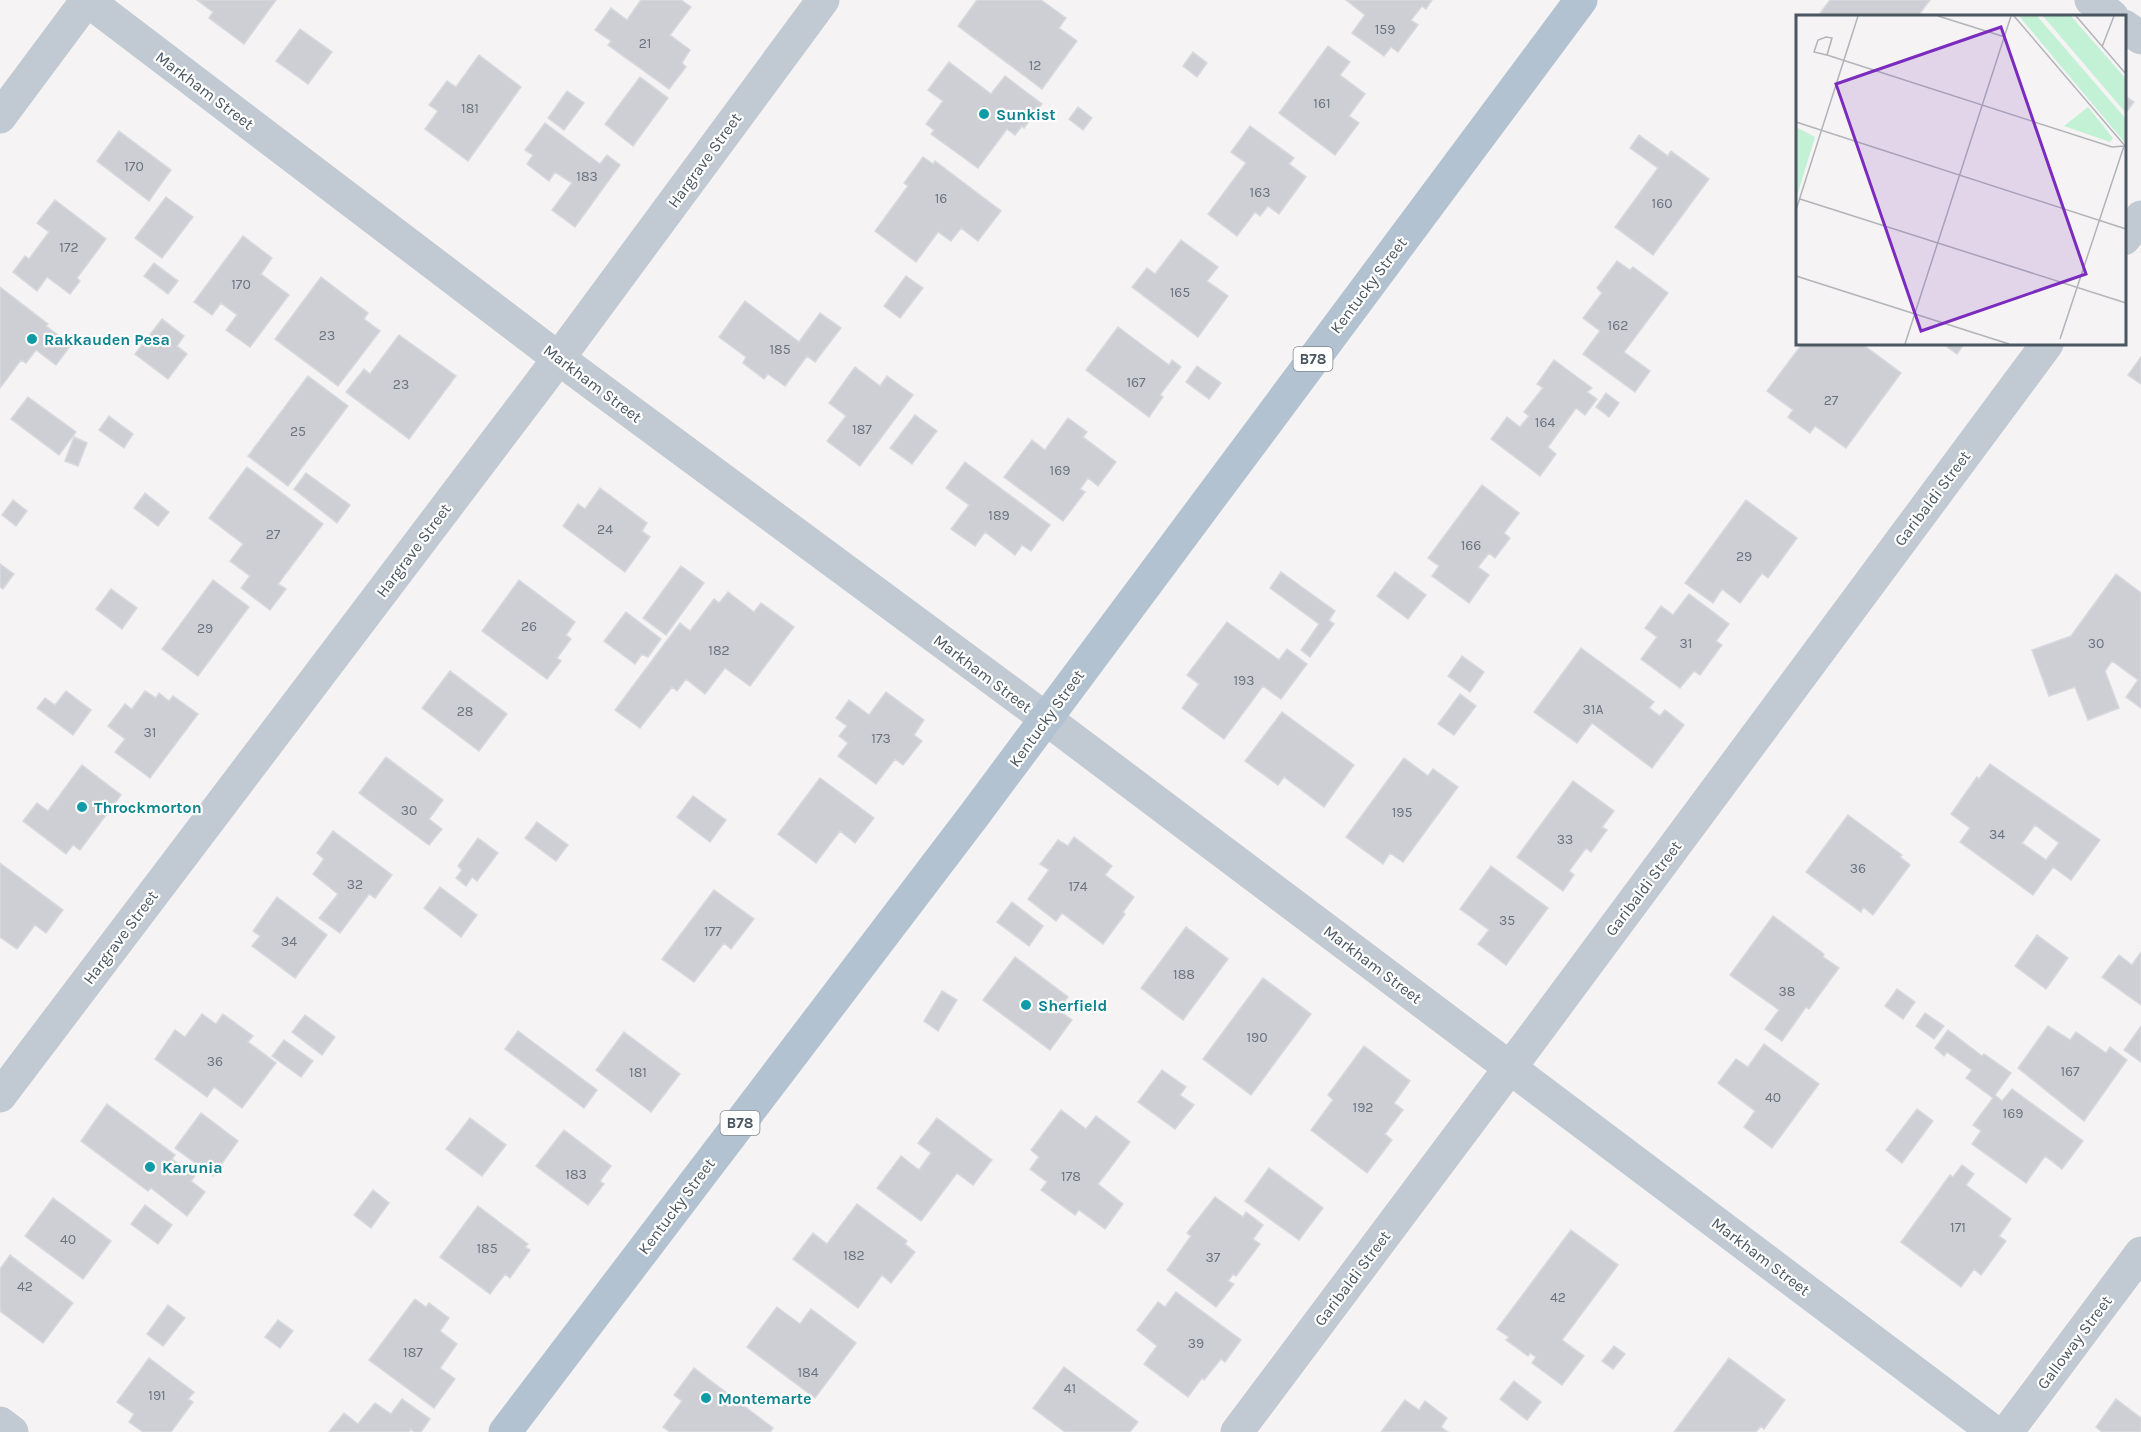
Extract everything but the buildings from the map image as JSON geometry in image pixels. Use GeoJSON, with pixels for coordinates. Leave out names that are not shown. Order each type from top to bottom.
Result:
{"type":"FeatureCollection","features":[{"type":"Feature","properties":{"kind":"main road","name":"Kentucky Street"},"geometry":{"type":"LineString","coordinates":[[505,1432],[968,823],[1581,0]]}},
{"type":"Feature","properties":{"kind":"street","name":"Markham Street"},"geometry":{"type":"LineString","coordinates":[[87,0],[558,358],[1045,718],[1994,1432]]}},
{"type":"Feature","properties":{"kind":"street"},"geometry":{"type":"LineString","coordinates":[[0,117],[87,0]]}},
{"type":"Feature","properties":{"kind":"street","name":"Hargrave Street"},"geometry":{"type":"LineString","coordinates":[[0,1096],[558,358],[823,0]]}},
{"type":"Feature","properties":{"kind":"street"},"geometry":{"type":"LineString","coordinates":[[2091,0],[2111,15]]}},
{"type":"Feature","properties":{"kind":"street"},"geometry":{"type":"LineString","coordinates":[[2126,27],[2141,38]]}},
{"type":"Feature","properties":{"kind":"street"},"geometry":{"type":"LineString","coordinates":[[2126,236],[2141,217]]}},
{"type":"Feature","properties":{"kind":"street","name":"Garibaldi Street"},"geometry":{"type":"LineString","coordinates":[[1237,1432],[2046,345]]}},
{"type":"Feature","properties":{"kind":"street","name":"Galloway Street"},"geometry":{"type":"LineString","coordinates":[[2007,1432],[2141,1253]]}},
{"type":"Feature","properties":{"kind":"street"},"geometry":{"type":"LineString","coordinates":[[0,1423],[12,1432]]}},
{"type":"Feature","properties":{"kind":"place","name":"Sunkist"},"geometry":{"type":"Point","coordinates":[984,114]}},
{"type":"Feature","properties":{"kind":"place","name":"Rakkauden Pesa"},"geometry":{"type":"Point","coordinates":[32,339]}},
{"type":"Feature","properties":{"kind":"place","name":"Throckmorton"},"geometry":{"type":"Point","coordinates":[82,807]}},
{"type":"Feature","properties":{"kind":"place","name":"Sherfield"},"geometry":{"type":"Point","coordinates":[1026,1005]}},
{"type":"Feature","properties":{"kind":"place","name":"Karunia"},"geometry":{"type":"Point","coordinates":[150,1167]}},
{"type":"Feature","properties":{"kind":"place","name":"Montemarte"},"geometry":{"type":"Point","coordinates":[706,1398]}}]}
